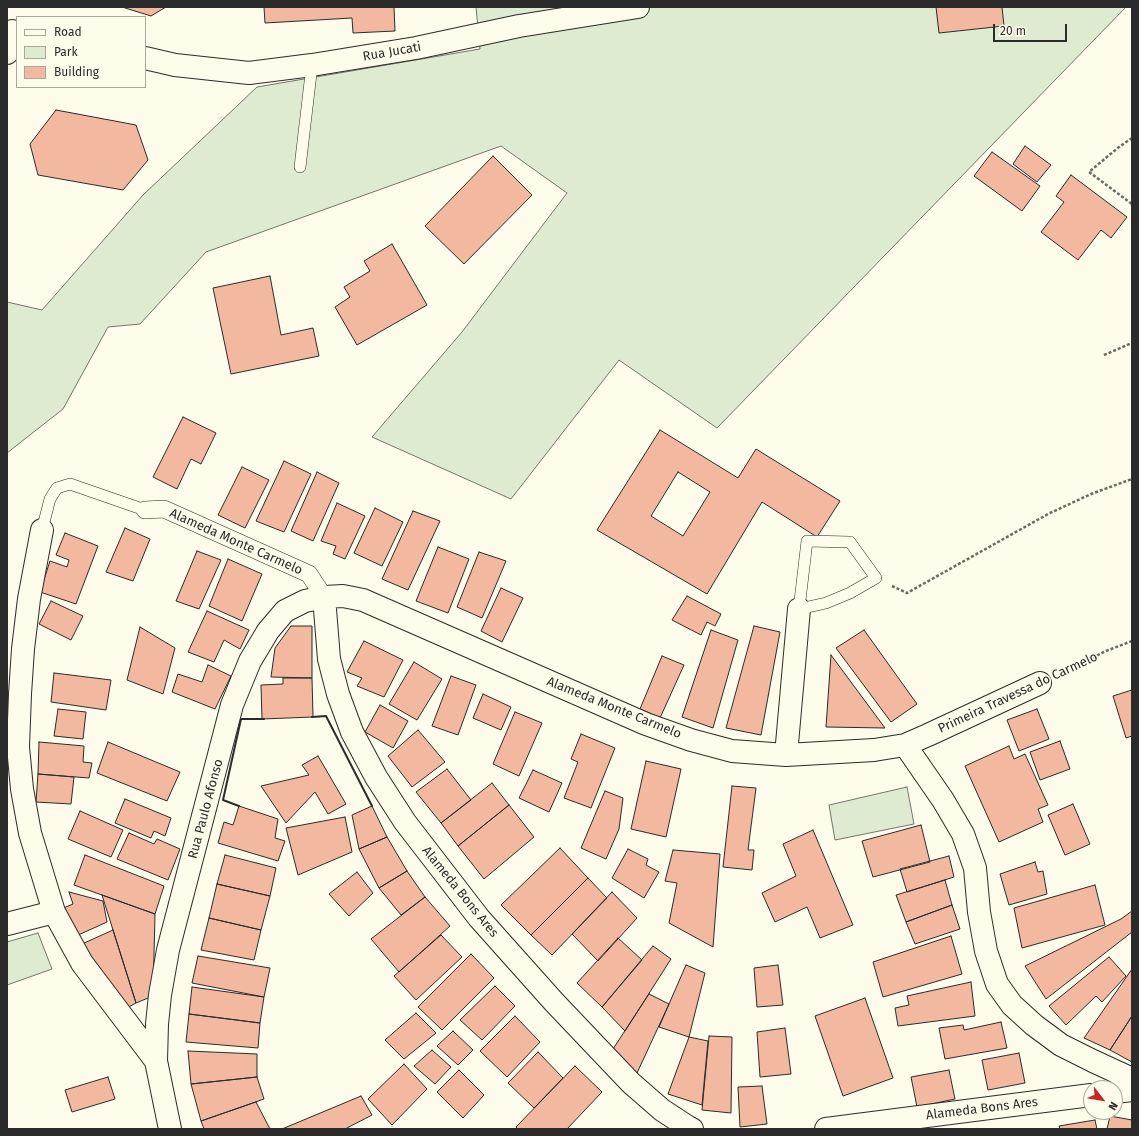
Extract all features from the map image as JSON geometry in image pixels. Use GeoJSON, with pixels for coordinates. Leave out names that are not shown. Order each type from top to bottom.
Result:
{"type":"FeatureCollection","features":[{"type":"Feature","properties":{"kind":"street","name":"Rua Jucati"},"geometry":{"type":"LineString","coordinates":[[146,58],[175,65],[249,73],[312,66],[416,48],[519,26],[638,7]]}},
{"type":"Feature","properties":{"kind":"street"},"geometry":{"type":"LineString","coordinates":[[7,53],[12,30]]}},
{"type":"Feature","properties":{"kind":"street","name":"Alameda Monte Carmelo"},"geometry":{"type":"LineString","coordinates":[[144,510],[164,509],[309,574],[324,597],[343,596],[363,600],[646,724],[691,740],[732,751],[786,755],[874,750],[904,745]]}},
{"type":"Feature","properties":{"kind":"street","name":"Rua Paulo Afonso"},"geometry":{"type":"LineString","coordinates":[[42,530],[29,599],[23,649],[20,694],[18,747],[22,789],[30,833],[54,912],[82,963],[156,1061]]}},
{"type":"Feature","properties":{"kind":"street","name":"Rua Paulo Afonso"},"geometry":{"type":"LineString","coordinates":[[170,1129],[156,1061],[157,1024],[160,995],[168,950],[232,705],[250,661],[272,626],[285,611],[305,601],[324,597]]}},
{"type":"Feature","properties":{"kind":"street","name":"Alameda Bons Ares"},"geometry":{"type":"LineString","coordinates":[[324,597],[329,659],[338,694],[352,732],[376,777],[405,822],[479,918],[554,1002],[631,1083],[662,1110],[692,1129]]}},
{"type":"Feature","properties":{"kind":"street"},"geometry":{"type":"LineString","coordinates":[[786,755],[799,609]]}},
{"type":"Feature","properties":{"kind":"street","name":"Primeira Travessa do Carmelo"},"geometry":{"type":"LineString","coordinates":[[904,745],[1040,683]]}},
{"type":"Feature","properties":{"kind":"street"},"geometry":{"type":"LineString","coordinates":[[904,745],[943,800],[963,834],[975,868],[979,912],[986,952],[997,984],[1012,1005],[1034,1025],[1061,1045],[1132,1079]]}},
{"type":"Feature","properties":{"kind":"street"},"geometry":{"type":"LineString","coordinates":[[7,924],[54,912]]}},
{"type":"Feature","properties":{"kind":"street","name":"Alameda Bons Ares"},"geometry":{"type":"LineString","coordinates":[[826,1129],[1083,1096]]}},
{"type":"Feature","properties":{"kind":"lane"},"geometry":{"type":"LineString","coordinates":[[300,167],[312,66]]}},
{"type":"Feature","properties":{"kind":"lane","name":"Alameda Monte Carmelo"},"geometry":{"type":"LineString","coordinates":[[42,530],[50,499],[57,488],[70,484],[144,510]]}},
{"type":"Feature","properties":{"kind":"lane"},"geometry":{"type":"LineString","coordinates":[[807,540],[850,542],[876,578],[850,594],[826,603],[799,609],[807,540]]}},
{"type":"Feature","properties":{"kind":"path"},"geometry":{"type":"LineString","coordinates":[[1132,138],[1088,172],[1132,204]]}},
{"type":"Feature","properties":{"kind":"path"},"geometry":{"type":"LineString","coordinates":[[1104,356],[1132,343]]}},
{"type":"Feature","properties":{"kind":"path"},"geometry":{"type":"LineString","coordinates":[[876,578],[907,593],[1048,514],[1091,494],[1132,479]]}},
{"type":"Feature","properties":{"kind":"path","name":"Primeira Travessa do Carmelo"},"geometry":{"type":"LineString","coordinates":[[1040,683],[1106,652],[1132,642]]}},
{"type":"Feature","properties":{"kind":"green space"},"geometry":{"type":"Polygon","coordinates":[[[476,7],[1126,7],[717,428],[619,360],[511,499],[372,437],[462,332],[567,193],[501,146],[206,252],[140,324],[108,327],[63,409],[7,453],[7,302],[42,310],[143,195],[257,87],[480,49],[476,7]]]}},
{"type":"Feature","properties":{"kind":"green space"},"geometry":{"type":"Polygon","coordinates":[[[907,787],[914,824],[835,840],[829,805],[907,787]]]}},
{"type":"Feature","properties":{"kind":"green space"},"geometry":{"type":"Polygon","coordinates":[[[38,933],[52,969],[7,985],[7,942],[38,933]]]}},
{"type":"Feature","properties":{"kind":"building"},"geometry":{"type":"Polygon","coordinates":[[[122,7],[166,7],[151,16],[122,7]]]}},
{"type":"Feature","properties":{"kind":"building"},"geometry":{"type":"Polygon","coordinates":[[[264,7],[394,7],[395,31],[353,33],[352,18],[265,23],[264,7]]]}},
{"type":"Feature","properties":{"kind":"building"},"geometry":{"type":"Polygon","coordinates":[[[936,7],[1002,7],[1004,26],[939,33],[936,7]]]}},
{"type":"Feature","properties":{"kind":"building"},"geometry":{"type":"Polygon","coordinates":[[[56,110],[136,125],[148,160],[123,190],[38,175],[30,144],[56,110]]]}},
{"type":"Feature","properties":{"kind":"building"},"geometry":{"type":"Polygon","coordinates":[[[1025,146],[1051,165],[1037,182],[1013,164],[1025,146]]]}},
{"type":"Feature","properties":{"kind":"building"},"geometry":{"type":"Polygon","coordinates":[[[992,152],[1040,186],[1022,211],[974,176],[992,152]]]}},
{"type":"Feature","properties":{"kind":"building"},"geometry":{"type":"Polygon","coordinates":[[[493,156],[532,195],[464,264],[425,226],[493,156]]]}},
{"type":"Feature","properties":{"kind":"building"},"geometry":{"type":"Polygon","coordinates":[[[1071,175],[1127,217],[1111,238],[1101,230],[1078,260],[1041,232],[1064,202],[1056,196],[1071,175]]]}},
{"type":"Feature","properties":{"kind":"building"},"geometry":{"type":"Polygon","coordinates":[[[392,244],[427,305],[357,345],[335,307],[350,297],[344,287],[370,271],[364,261],[392,244]]]}},
{"type":"Feature","properties":{"kind":"building"},"geometry":{"type":"Polygon","coordinates":[[[270,276],[281,335],[313,328],[319,356],[231,374],[213,288],[270,276]]]}},
{"type":"Feature","properties":{"kind":"building"},"geometry":{"type":"Polygon","coordinates":[[[183,417],[216,433],[201,464],[191,459],[177,489],[153,477],[183,417]]]}},
{"type":"Feature","properties":{"kind":"building"},"geometry":{"type":"Polygon","coordinates":[[[660,430],[738,478],[756,449],[840,501],[817,537],[762,502],[707,594],[597,530],[660,430]],[[678,472],[651,516],[683,536],[710,492],[678,472]]]}},
{"type":"Feature","properties":{"kind":"building"},"geometry":{"type":"Polygon","coordinates":[[[284,461],[311,474],[284,532],[256,521],[284,461]]]}},
{"type":"Feature","properties":{"kind":"building"},"geometry":{"type":"Polygon","coordinates":[[[242,467],[269,480],[245,528],[218,515],[242,467]]]}},
{"type":"Feature","properties":{"kind":"building"},"geometry":{"type":"Polygon","coordinates":[[[317,472],[339,483],[313,541],[291,531],[317,472]]]}},
{"type":"Feature","properties":{"kind":"building"},"geometry":{"type":"Polygon","coordinates":[[[337,503],[365,516],[345,559],[333,554],[336,546],[321,541],[337,503]]]}},
{"type":"Feature","properties":{"kind":"building"},"geometry":{"type":"Polygon","coordinates":[[[375,508],[403,522],[382,566],[354,553],[375,508]]]}},
{"type":"Feature","properties":{"kind":"building"},"geometry":{"type":"Polygon","coordinates":[[[413,511],[440,521],[408,590],[382,579],[413,511]]]}},
{"type":"Feature","properties":{"kind":"building"},"geometry":{"type":"Polygon","coordinates":[[[125,528],[150,539],[133,581],[106,572],[125,528]]]}},
{"type":"Feature","properties":{"kind":"building"},"geometry":{"type":"Polygon","coordinates":[[[65,533],[98,546],[76,604],[40,592],[50,561],[67,567],[69,560],[56,555],[65,533]]]}},
{"type":"Feature","properties":{"kind":"building"},"geometry":{"type":"Polygon","coordinates":[[[438,547],[469,559],[448,613],[416,601],[438,547]]]}},
{"type":"Feature","properties":{"kind":"building"},"geometry":{"type":"Polygon","coordinates":[[[197,551],[221,560],[199,609],[176,601],[197,551]]]}},
{"type":"Feature","properties":{"kind":"building"},"geometry":{"type":"Polygon","coordinates":[[[479,552],[506,561],[482,618],[457,607],[479,552]]]}},
{"type":"Feature","properties":{"kind":"building"},"geometry":{"type":"Polygon","coordinates":[[[228,559],[262,574],[242,621],[209,606],[228,559]]]}},
{"type":"Feature","properties":{"kind":"building"},"geometry":{"type":"Polygon","coordinates":[[[501,588],[523,598],[502,642],[481,631],[501,588]]]}},
{"type":"Feature","properties":{"kind":"building"},"geometry":{"type":"Polygon","coordinates":[[[687,596],[721,614],[715,626],[707,622],[701,635],[672,620],[687,596]]]}},
{"type":"Feature","properties":{"kind":"building"},"geometry":{"type":"Polygon","coordinates":[[[51,601],[83,616],[71,640],[39,624],[51,601]]]}},
{"type":"Feature","properties":{"kind":"building"},"geometry":{"type":"Polygon","coordinates":[[[207,611],[249,630],[240,649],[224,640],[214,662],[188,652],[207,611]]]}},
{"type":"Feature","properties":{"kind":"building"},"geometry":{"type":"Polygon","coordinates":[[[291,626],[312,626],[312,678],[271,677],[275,648],[291,626]]]}},
{"type":"Feature","properties":{"kind":"building"},"geometry":{"type":"Polygon","coordinates":[[[754,626],[780,632],[761,735],[726,728],[754,626]]]}},
{"type":"Feature","properties":{"kind":"building"},"geometry":{"type":"Polygon","coordinates":[[[140,627],[175,648],[163,694],[127,680],[140,627]]]}},
{"type":"Feature","properties":{"kind":"building"},"geometry":{"type":"Polygon","coordinates":[[[711,630],[738,640],[713,728],[682,717],[711,630]]]}},
{"type":"Feature","properties":{"kind":"building"},"geometry":{"type":"Polygon","coordinates":[[[864,630],[917,704],[891,722],[836,648],[864,630]]]}},
{"type":"Feature","properties":{"kind":"building"},"geometry":{"type":"Polygon","coordinates":[[[364,641],[403,660],[384,697],[357,686],[362,678],[347,672],[364,641]]]}},
{"type":"Feature","properties":{"kind":"building"},"geometry":{"type":"Polygon","coordinates":[[[831,655],[885,728],[826,727],[831,655]]]}},
{"type":"Feature","properties":{"kind":"building"},"geometry":{"type":"Polygon","coordinates":[[[662,656],[684,665],[660,718],[640,709],[662,656]]]}},
{"type":"Feature","properties":{"kind":"building"},"geometry":{"type":"Polygon","coordinates":[[[414,662],[442,679],[417,720],[389,704],[414,662]]]}},
{"type":"Feature","properties":{"kind":"building"},"geometry":{"type":"Polygon","coordinates":[[[208,665],[231,676],[215,709],[172,692],[178,674],[202,682],[208,665]]]}},
{"type":"Feature","properties":{"kind":"building"},"geometry":{"type":"Polygon","coordinates":[[[54,673],[111,680],[106,710],[51,702],[54,673]]]}},
{"type":"Feature","properties":{"kind":"building"},"geometry":{"type":"Polygon","coordinates":[[[451,676],[476,685],[458,735],[432,726],[451,676]]]}},
{"type":"Feature","properties":{"kind":"building"},"geometry":{"type":"Polygon","coordinates":[[[283,678],[312,678],[313,717],[262,719],[261,685],[283,684],[283,678]]]}},
{"type":"Feature","properties":{"kind":"building"},"geometry":{"type":"Polygon","coordinates":[[[1132,690],[1132,736],[1126,738],[1113,696],[1132,690]]]}},
{"type":"Feature","properties":{"kind":"building"},"geometry":{"type":"Polygon","coordinates":[[[483,694],[511,707],[501,730],[473,718],[483,694]]]}},
{"type":"Feature","properties":{"kind":"building"},"geometry":{"type":"Polygon","coordinates":[[[380,705],[408,721],[393,748],[365,732],[380,705]]]}},
{"type":"Feature","properties":{"kind":"building"},"geometry":{"type":"Polygon","coordinates":[[[58,709],[86,712],[83,739],[54,736],[58,709]]]}},
{"type":"Feature","properties":{"kind":"building"},"geometry":{"type":"Polygon","coordinates":[[[1037,709],[1049,739],[1019,751],[1007,720],[1037,709]]]}},
{"type":"Feature","properties":{"kind":"building"},"geometry":{"type":"Polygon","coordinates":[[[515,712],[542,723],[519,776],[493,764],[515,712]]]}},
{"type":"Feature","properties":{"kind":"building"},"geometry":{"type":"Polygon","coordinates":[[[418,730],[445,762],[412,787],[388,756],[418,730]]]}},
{"type":"Feature","properties":{"kind":"building"},"geometry":{"type":"Polygon","coordinates":[[[581,734],[615,748],[591,808],[564,798],[578,762],[571,759],[581,734]]]}},
{"type":"Feature","properties":{"kind":"building"},"geometry":{"type":"Polygon","coordinates":[[[1060,741],[1070,769],[1040,780],[1030,752],[1060,741]]]}},
{"type":"Feature","properties":{"kind":"building"},"geometry":{"type":"Polygon","coordinates":[[[39,742],[84,746],[83,762],[92,763],[89,778],[38,774],[39,742]]]}},
{"type":"Feature","properties":{"kind":"building"},"geometry":{"type":"Polygon","coordinates":[[[108,742],[180,772],[167,801],[97,773],[108,742]]]}},
{"type":"Feature","properties":{"kind":"building"},"geometry":{"type":"Polygon","coordinates":[[[1009,746],[1014,759],[1025,754],[1048,805],[1038,809],[1043,822],[999,842],[965,766],[1009,746]]]}},
{"type":"Feature","properties":{"kind":"building"},"geometry":{"type":"Polygon","coordinates":[[[318,756],[346,804],[328,814],[315,792],[286,823],[261,786],[309,775],[302,765],[318,756]]]}},
{"type":"Feature","properties":{"kind":"building"},"geometry":{"type":"Polygon","coordinates":[[[646,761],[681,769],[666,837],[631,829],[646,761]]]}},
{"type":"Feature","properties":{"kind":"building"},"geometry":{"type":"Polygon","coordinates":[[[447,769],[471,800],[441,823],[416,792],[447,769]]]}},
{"type":"Feature","properties":{"kind":"building"},"geometry":{"type":"Polygon","coordinates":[[[533,770],[562,783],[549,812],[519,798],[533,770]]]}},
{"type":"Feature","properties":{"kind":"building"},"geometry":{"type":"Polygon","coordinates":[[[38,774],[74,777],[71,804],[36,802],[38,774]]]}},
{"type":"Feature","properties":{"kind":"building"},"geometry":{"type":"Polygon","coordinates":[[[492,783],[509,805],[458,846],[441,823],[492,783]]]}},
{"type":"Feature","properties":{"kind":"building"},"geometry":{"type":"Polygon","coordinates":[[[732,786],[756,788],[748,850],[754,850],[752,870],[723,867],[732,786]]]}},
{"type":"Feature","properties":{"kind":"building"},"geometry":{"type":"Polygon","coordinates":[[[605,791],[623,798],[619,829],[606,859],[581,848],[605,791]]]}},
{"type":"Feature","properties":{"kind":"building"},"geometry":{"type":"Polygon","coordinates":[[[125,799],[171,818],[165,836],[154,831],[151,838],[115,823],[125,799]]]}},
{"type":"Feature","properties":{"kind":"building"},"geometry":{"type":"Polygon","coordinates":[[[1073,804],[1090,844],[1065,855],[1048,815],[1073,804]]]}},
{"type":"Feature","properties":{"kind":"building"},"geometry":{"type":"Polygon","coordinates":[[[509,805],[534,837],[484,879],[458,846],[509,805]]]}},
{"type":"Feature","properties":{"kind":"building"},"geometry":{"type":"Polygon","coordinates":[[[239,806],[278,819],[275,838],[285,841],[278,861],[218,843],[224,822],[233,825],[239,806]]]}},
{"type":"Feature","properties":{"kind":"building"},"geometry":{"type":"Polygon","coordinates":[[[372,806],[387,837],[359,849],[352,815],[372,806]]]}},
{"type":"Feature","properties":{"kind":"building"},"geometry":{"type":"Polygon","coordinates":[[[80,811],[123,830],[111,857],[68,839],[80,811]]]}},
{"type":"Feature","properties":{"kind":"building"},"geometry":{"type":"Polygon","coordinates":[[[345,817],[352,852],[298,875],[286,828],[345,817]]]}},
{"type":"Feature","properties":{"kind":"building"},"geometry":{"type":"Polygon","coordinates":[[[921,825],[930,862],[873,877],[862,841],[921,825]]]}},
{"type":"Feature","properties":{"kind":"building"},"geometry":{"type":"Polygon","coordinates":[[[813,830],[853,925],[820,938],[807,907],[775,922],[762,893],[796,876],[783,844],[813,830]]]}},
{"type":"Feature","properties":{"kind":"building"},"geometry":{"type":"Polygon","coordinates":[[[129,833],[154,844],[157,839],[180,849],[168,880],[117,859],[129,833]]]}},
{"type":"Feature","properties":{"kind":"building"},"geometry":{"type":"Polygon","coordinates":[[[387,837],[407,871],[379,888],[359,849],[387,837]]]}},
{"type":"Feature","properties":{"kind":"building"},"geometry":{"type":"Polygon","coordinates":[[[560,848],[588,878],[531,935],[501,905],[560,848]]]}},
{"type":"Feature","properties":{"kind":"building"},"geometry":{"type":"Polygon","coordinates":[[[628,849],[648,859],[646,865],[659,872],[644,898],[612,878],[628,849]]]}},
{"type":"Feature","properties":{"kind":"building"},"geometry":{"type":"Polygon","coordinates":[[[673,850],[720,854],[713,947],[669,923],[677,883],[665,881],[673,850]]]}},
{"type":"Feature","properties":{"kind":"building"},"geometry":{"type":"Polygon","coordinates":[[[85,855],[164,886],[155,914],[74,885],[85,855]]]}},
{"type":"Feature","properties":{"kind":"building"},"geometry":{"type":"Polygon","coordinates":[[[225,855],[276,868],[270,896],[217,884],[225,855]]]}},
{"type":"Feature","properties":{"kind":"building"},"geometry":{"type":"Polygon","coordinates":[[[949,856],[954,877],[907,892],[900,869],[949,856]]]}},
{"type":"Feature","properties":{"kind":"building"},"geometry":{"type":"Polygon","coordinates":[[[1035,862],[1038,872],[1043,871],[1047,894],[1009,905],[1000,874],[1035,862]]]}},
{"type":"Feature","properties":{"kind":"building"},"geometry":{"type":"Polygon","coordinates":[[[407,871],[425,897],[401,915],[379,888],[407,871]]]}},
{"type":"Feature","properties":{"kind":"building"},"geometry":{"type":"Polygon","coordinates":[[[357,872],[373,893],[349,916],[329,894],[357,872]]]}},
{"type":"Feature","properties":{"kind":"building"},"geometry":{"type":"Polygon","coordinates":[[[588,878],[607,898],[552,955],[531,935],[588,878]]]}},
{"type":"Feature","properties":{"kind":"building"},"geometry":{"type":"Polygon","coordinates":[[[945,880],[952,905],[906,922],[896,895],[945,880]]]}},
{"type":"Feature","properties":{"kind":"building"},"geometry":{"type":"Polygon","coordinates":[[[217,884],[270,896],[261,930],[209,918],[217,884]]]}},
{"type":"Feature","properties":{"kind":"building"},"geometry":{"type":"Polygon","coordinates":[[[1095,885],[1105,925],[1022,948],[1014,908],[1095,885]]]}},
{"type":"Feature","properties":{"kind":"building"},"geometry":{"type":"Polygon","coordinates":[[[69,892],[103,901],[107,922],[76,936],[61,909],[73,904],[69,892]]]}},
{"type":"Feature","properties":{"kind":"building"},"geometry":{"type":"Polygon","coordinates":[[[612,892],[637,918],[598,961],[572,934],[612,892]]]}},
{"type":"Feature","properties":{"kind":"building"},"geometry":{"type":"Polygon","coordinates":[[[102,895],[155,914],[153,996],[136,1003],[102,895]]]}},
{"type":"Feature","properties":{"kind":"building"},"geometry":{"type":"Polygon","coordinates":[[[425,897],[450,926],[399,972],[371,939],[425,897]]]}},
{"type":"Feature","properties":{"kind":"building"},"geometry":{"type":"Polygon","coordinates":[[[952,905],[960,929],[915,944],[906,922],[952,905]]]}},
{"type":"Feature","properties":{"kind":"building"},"geometry":{"type":"Polygon","coordinates":[[[1132,911],[1132,932],[1046,999],[1025,966],[1121,919],[1132,911]]]}},
{"type":"Feature","properties":{"kind":"building"},"geometry":{"type":"Polygon","coordinates":[[[209,918],[261,930],[254,960],[201,950],[209,918]]]}},
{"type":"Feature","properties":{"kind":"building"},"geometry":{"type":"Polygon","coordinates":[[[113,930],[136,1003],[125,1009],[82,944],[113,930]]]}},
{"type":"Feature","properties":{"kind":"building"},"geometry":{"type":"Polygon","coordinates":[[[441,935],[462,957],[416,1000],[394,976],[441,935]]]}},
{"type":"Feature","properties":{"kind":"building"},"geometry":{"type":"Polygon","coordinates":[[[951,936],[962,974],[883,997],[873,962],[951,936]]]}},
{"type":"Feature","properties":{"kind":"building"},"geometry":{"type":"Polygon","coordinates":[[[618,938],[642,960],[602,1007],[577,983],[618,938]]]}},
{"type":"Feature","properties":{"kind":"building"},"geometry":{"type":"Polygon","coordinates":[[[653,946],[671,959],[625,1031],[602,1007],[653,946]]]}},
{"type":"Feature","properties":{"kind":"building"},"geometry":{"type":"Polygon","coordinates":[[[471,954],[494,978],[442,1030],[418,1007],[471,954]]]}},
{"type":"Feature","properties":{"kind":"building"},"geometry":{"type":"Polygon","coordinates":[[[198,956],[270,968],[264,997],[192,983],[198,956]]]}},
{"type":"Feature","properties":{"kind":"building"},"geometry":{"type":"Polygon","coordinates":[[[1109,957],[1126,976],[1102,1002],[1096,996],[1066,1025],[1049,1006],[1109,957]]]}},
{"type":"Feature","properties":{"kind":"building"},"geometry":{"type":"Polygon","coordinates":[[[686,965],[705,973],[689,1037],[659,1027],[686,965]]]}},
{"type":"Feature","properties":{"kind":"building"},"geometry":{"type":"Polygon","coordinates":[[[778,965],[783,1005],[757,1007],[754,968],[778,965]]]}},
{"type":"Feature","properties":{"kind":"building"},"geometry":{"type":"Polygon","coordinates":[[[1132,969],[1132,1016],[1110,1050],[1084,1038],[1132,969]]]}},
{"type":"Feature","properties":{"kind":"building"},"geometry":{"type":"Polygon","coordinates":[[[971,982],[975,1016],[898,1026],[895,1008],[909,1005],[907,996],[971,982]]]}},
{"type":"Feature","properties":{"kind":"building"},"geometry":{"type":"Polygon","coordinates":[[[495,986],[515,1006],[482,1040],[460,1020],[495,986]]]}},
{"type":"Feature","properties":{"kind":"building"},"geometry":{"type":"Polygon","coordinates":[[[192,987],[264,997],[260,1023],[189,1014],[192,987]]]}},
{"type":"Feature","properties":{"kind":"building"},"geometry":{"type":"Polygon","coordinates":[[[649,994],[669,1004],[637,1073],[613,1049],[649,994]]]}},
{"type":"Feature","properties":{"kind":"building"},"geometry":{"type":"Polygon","coordinates":[[[865,998],[893,1078],[843,1096],[815,1016],[865,998]]]}},
{"type":"Feature","properties":{"kind":"building"},"geometry":{"type":"Polygon","coordinates":[[[416,1013],[436,1033],[404,1059],[385,1040],[416,1013]]]}},
{"type":"Feature","properties":{"kind":"building"},"geometry":{"type":"Polygon","coordinates":[[[189,1014],[260,1023],[258,1048],[186,1042],[189,1014]]]}},
{"type":"Feature","properties":{"kind":"building"},"geometry":{"type":"Polygon","coordinates":[[[515,1016],[540,1042],[507,1077],[480,1051],[515,1016]]]}},
{"type":"Feature","properties":{"kind":"building"},"geometry":{"type":"Polygon","coordinates":[[[1132,1016],[1132,1062],[1110,1050],[1132,1016]]]}},
{"type":"Feature","properties":{"kind":"building"},"geometry":{"type":"Polygon","coordinates":[[[1001,1022],[1007,1048],[945,1059],[939,1028],[963,1025],[964,1030],[1001,1022]]]}},
{"type":"Feature","properties":{"kind":"building"},"geometry":{"type":"Polygon","coordinates":[[[785,1028],[791,1074],[760,1077],[757,1032],[785,1028]]]}},
{"type":"Feature","properties":{"kind":"building"},"geometry":{"type":"Polygon","coordinates":[[[453,1031],[473,1050],[458,1065],[437,1046],[453,1031]]]}},
{"type":"Feature","properties":{"kind":"building"},"geometry":{"type":"Polygon","coordinates":[[[709,1036],[732,1037],[731,1113],[702,1110],[709,1036]]]}},
{"type":"Feature","properties":{"kind":"building"},"geometry":{"type":"Polygon","coordinates":[[[689,1037],[708,1041],[702,1105],[668,1094],[689,1037]]]}},
{"type":"Feature","properties":{"kind":"building"},"geometry":{"type":"Polygon","coordinates":[[[432,1050],[451,1067],[435,1084],[414,1066],[432,1050]]]}},
{"type":"Feature","properties":{"kind":"building"},"geometry":{"type":"Polygon","coordinates":[[[188,1051],[257,1054],[257,1077],[191,1084],[188,1051]]]}},
{"type":"Feature","properties":{"kind":"building"},"geometry":{"type":"Polygon","coordinates":[[[538,1052],[563,1078],[534,1108],[508,1083],[538,1052]]]}},
{"type":"Feature","properties":{"kind":"building"},"geometry":{"type":"Polygon","coordinates":[[[1019,1053],[1025,1083],[988,1090],[982,1060],[1019,1053]]]}},
{"type":"Feature","properties":{"kind":"building"},"geometry":{"type":"Polygon","coordinates":[[[404,1064],[427,1089],[392,1125],[368,1099],[404,1064]]]}},
{"type":"Feature","properties":{"kind":"building"},"geometry":{"type":"Polygon","coordinates":[[[575,1066],[602,1092],[567,1129],[518,1129],[516,1127],[575,1066]]]}},
{"type":"Feature","properties":{"kind":"building"},"geometry":{"type":"Polygon","coordinates":[[[459,1070],[484,1095],[463,1118],[437,1092],[459,1070]]]}},
{"type":"Feature","properties":{"kind":"building"},"geometry":{"type":"Polygon","coordinates":[[[949,1070],[955,1099],[917,1107],[911,1077],[949,1070]]]}},
{"type":"Feature","properties":{"kind":"building"},"geometry":{"type":"Polygon","coordinates":[[[108,1077],[115,1099],[72,1112],[65,1090],[108,1077]]]}},
{"type":"Feature","properties":{"kind":"building"},"geometry":{"type":"Polygon","coordinates":[[[257,1077],[264,1099],[201,1121],[191,1084],[257,1077]]]}},
{"type":"Feature","properties":{"kind":"building"},"geometry":{"type":"Polygon","coordinates":[[[762,1086],[767,1124],[740,1127],[738,1087],[762,1086]]]}},
{"type":"Feature","properties":{"kind":"building"},"geometry":{"type":"Polygon","coordinates":[[[361,1096],[372,1115],[345,1129],[282,1129],[361,1096]]]}},
{"type":"Feature","properties":{"kind":"building"},"geometry":{"type":"Polygon","coordinates":[[[256,1102],[270,1129],[204,1129],[201,1121],[256,1102]]]}},
{"type":"Feature","properties":{"kind":"building"},"geometry":{"type":"Polygon","coordinates":[[[1123,1118],[1132,1120],[1132,1129],[1107,1129],[1109,1120],[1123,1120],[1123,1118]]]}},
{"type":"Feature","properties":{"kind":"building"},"geometry":{"type":"Polygon","coordinates":[[[1095,1120],[1097,1129],[1060,1129],[1059,1126],[1095,1120]]]}},
{"type":"Feature","properties":{"kind":"wall"},"geometry":{"type":"LineString","coordinates":[[312,717],[326,716],[372,806]]}},
{"type":"Feature","properties":{"kind":"wall"},"geometry":{"type":"LineString","coordinates":[[239,806],[223,800],[241,719],[264,719]]}}]}
